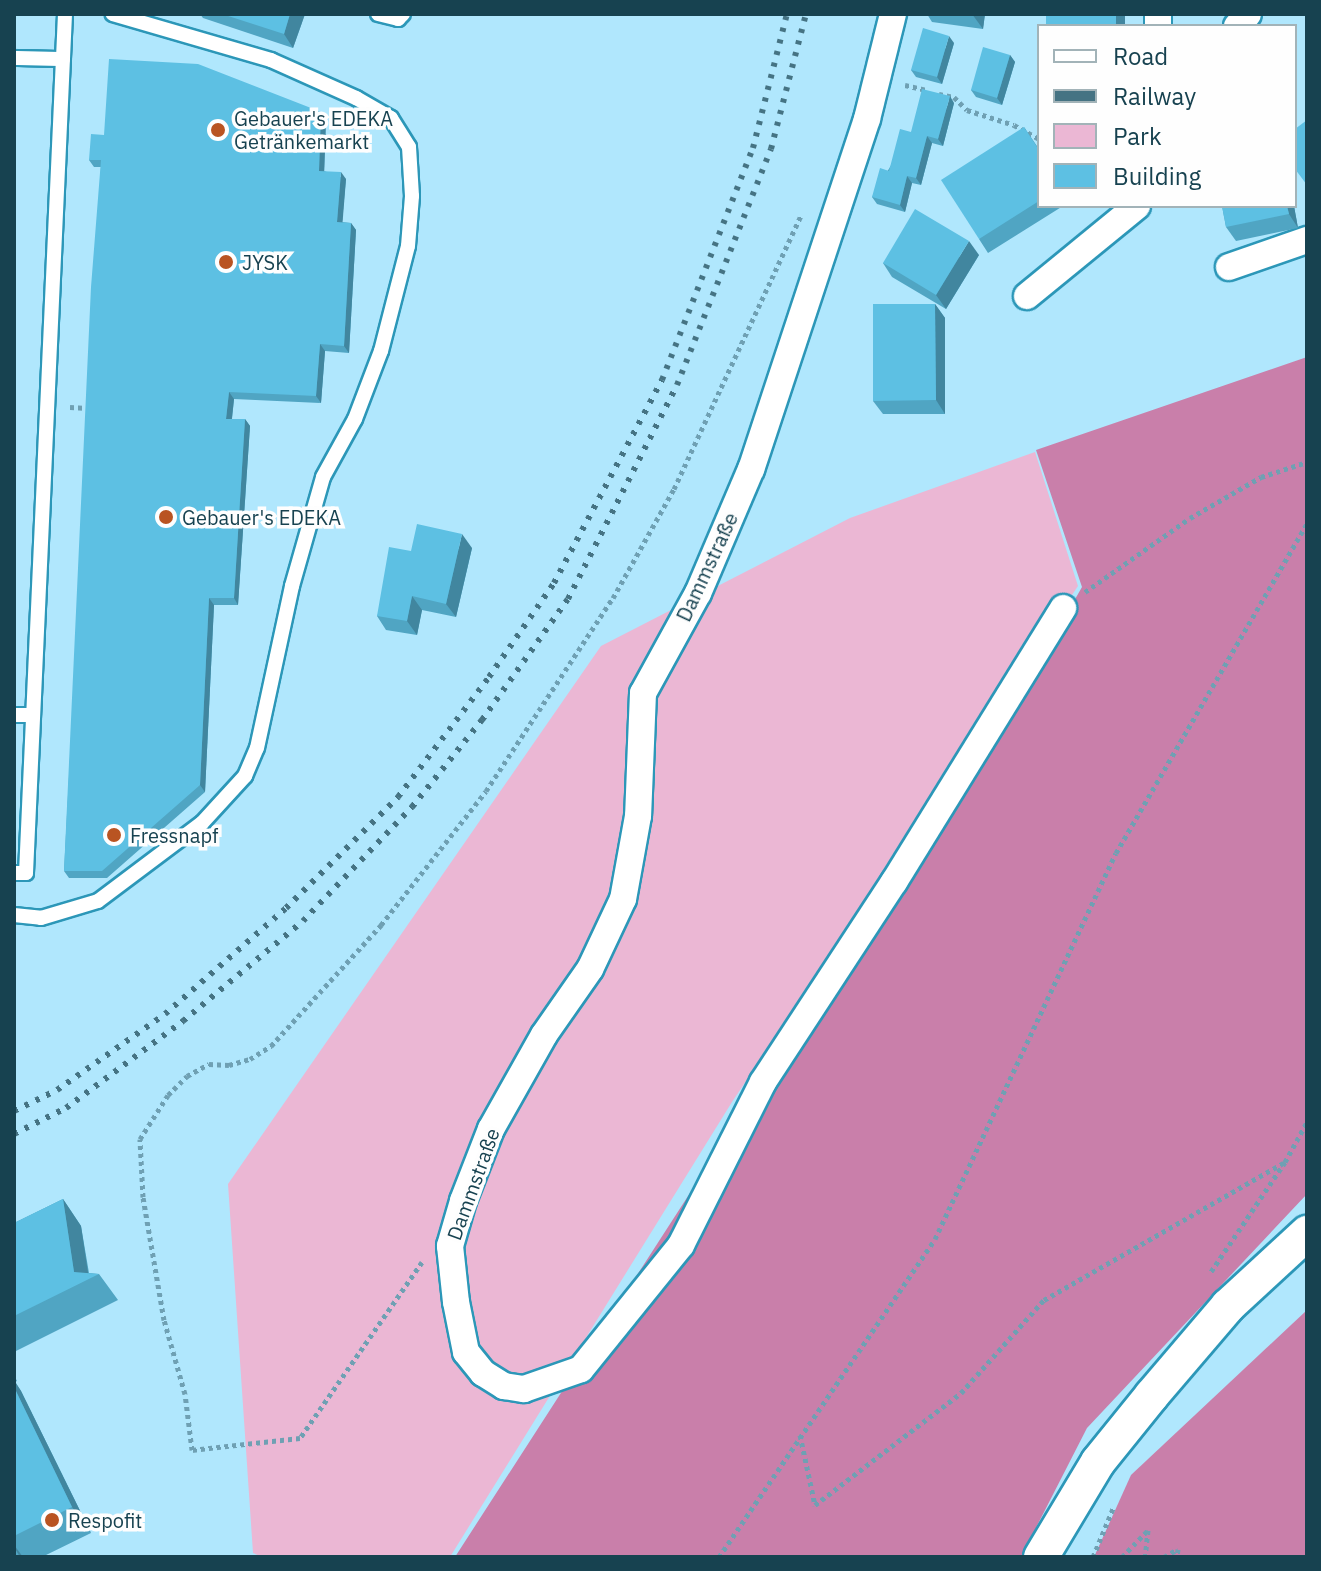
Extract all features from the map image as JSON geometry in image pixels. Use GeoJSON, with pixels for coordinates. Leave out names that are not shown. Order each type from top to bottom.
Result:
{"type":"FeatureCollection","features":[{"type":"Feature","properties":{"kind":"street","name":"Dammstraße"},"geometry":{"type":"LineString","coordinates":[[893,14],[867,119],[751,469],[698,593],[643,693],[638,816],[623,899],[590,969],[544,1035],[491,1129],[463,1201],[450,1246],[456,1302],[466,1352],[483,1373],[504,1386],[524,1389],[581,1369],[681,1245],[763,1082],[894,882],[1063,608]]}},
{"type":"Feature","properties":{"kind":"street"},"geometry":{"type":"LineString","coordinates":[[1027,296],[1135,208]]}},
{"type":"Feature","properties":{"kind":"street"},"geometry":{"type":"LineString","coordinates":[[1229,267],[1307,240]]}},
{"type":"Feature","properties":{"kind":"street"},"geometry":{"type":"LineString","coordinates":[[1041,1557],[1098,1462],[1152,1395],[1228,1306],[1307,1233]]}},
{"type":"Feature","properties":{"kind":"lane"},"geometry":{"type":"LineString","coordinates":[[14,873],[26,873],[65,14]]}},
{"type":"Feature","properties":{"kind":"lane"},"geometry":{"type":"LineString","coordinates":[[14,915],[41,918],[98,901],[202,823],[245,776],[257,748],[292,586],[323,477],[355,419],[381,351],[408,246],[412,196],[409,147],[391,118],[356,98],[271,60],[113,14]]}},
{"type":"Feature","properties":{"kind":"lane"},"geometry":{"type":"LineString","coordinates":[[378,14],[398,19],[403,14]]}},
{"type":"Feature","properties":{"kind":"lane"},"geometry":{"type":"LineString","coordinates":[[14,58],[63,59]]}},
{"type":"Feature","properties":{"kind":"lane"},"geometry":{"type":"LineString","coordinates":[[14,715],[32,715]]}},
{"type":"Feature","properties":{"kind":"path"},"geometry":{"type":"LineString","coordinates":[[877,78],[954,97],[967,110],[1014,125],[1037,138]]}},
{"type":"Feature","properties":{"kind":"path"},"geometry":{"type":"LineString","coordinates":[[428,1253],[300,1438],[192,1450],[185,1394],[164,1320],[143,1197],[140,1139],[168,1095],[187,1076],[209,1064],[229,1065],[250,1059],[271,1046],[381,925],[486,791],[613,598],[674,489],[778,260]]}},
{"type":"Feature","properties":{"kind":"path"},"geometry":{"type":"LineString","coordinates":[[61,407],[92,408]]}},
{"type":"Feature","properties":{"kind":"path"},"geometry":{"type":"LineString","coordinates":[[1063,608],[1190,518],[1261,477],[1307,462]]}},
{"type":"Feature","properties":{"kind":"path"},"geometry":{"type":"LineString","coordinates":[[719,1557],[935,1239],[1116,853],[1307,524]]}},
{"type":"Feature","properties":{"kind":"path"},"geometry":{"type":"LineString","coordinates":[[1209,1275],[1285,1162],[1307,1122]]}},
{"type":"Feature","properties":{"kind":"path"},"geometry":{"type":"LineString","coordinates":[[800,1435],[815,1505],[961,1393],[1044,1300],[1285,1162]]}},
{"type":"Feature","properties":{"kind":"path"},"geometry":{"type":"LineString","coordinates":[[1122,1557],[1148,1530],[1145,1557]]}},
{"type":"Feature","properties":{"kind":"path"},"geometry":{"type":"LineString","coordinates":[[1164,1557],[1178,1549],[1177,1557]]}},
{"type":"Feature","properties":{"kind":"green space"},"geometry":{"type":"Polygon","coordinates":[[[1035,452],[1078,586],[732,1102],[450,1557],[262,1557],[253,1553],[228,1184],[601,646],[850,518],[1035,452]]]}},
{"type":"Feature","properties":{"kind":"shaded area"},"geometry":{"type":"Polygon","coordinates":[[[1307,357],[1307,1194],[1087,1428],[1021,1557],[455,1557],[761,1083],[997,736],[1082,587],[1036,450],[1307,357]]]}},
{"type":"Feature","properties":{"kind":"shaded area"},"geometry":{"type":"Polygon","coordinates":[[[1307,1310],[1307,1557],[1094,1557],[1131,1475],[1307,1310]]]}},
{"type":"Feature","properties":{"kind":"building"},"geometry":{"type":"Polygon","coordinates":[[[222,14],[290,14],[284,34],[222,14]]]}},
{"type":"Feature","properties":{"kind":"building"},"geometry":{"type":"Polygon","coordinates":[[[1046,14],[1116,14],[1116,24],[1046,24],[1046,14]]]}},
{"type":"Feature","properties":{"kind":"building"},"geometry":{"type":"Polygon","coordinates":[[[923,28],[949,36],[937,77],[911,70],[923,28]]]}},
{"type":"Feature","properties":{"kind":"building"},"geometry":{"type":"Polygon","coordinates":[[[983,47],[1010,55],[997,98],[971,90],[983,47]]]}},
{"type":"Feature","properties":{"kind":"building"},"geometry":{"type":"Polygon","coordinates":[[[109,59],[198,64],[321,112],[319,171],[341,172],[337,222],[351,223],[344,346],[320,344],[316,396],[229,392],[226,419],[245,419],[234,598],[209,598],[200,785],[102,871],[64,871],[91,287],[101,160],[89,160],[91,134],[104,135],[109,59]]]}},
{"type":"Feature","properties":{"kind":"building"},"geometry":{"type":"Polygon","coordinates":[[[922,89],[950,96],[938,139],[927,136],[916,178],[907,176],[900,205],[872,197],[880,168],[889,171],[900,129],[911,132],[922,89]]]}},
{"type":"Feature","properties":{"kind":"building"},"geometry":{"type":"Polygon","coordinates":[[[1307,120],[1307,185],[1297,172],[1297,128],[1307,120]]]}},
{"type":"Feature","properties":{"kind":"building"},"geometry":{"type":"Polygon","coordinates":[[[1024,127],[1037,147],[1037,202],[979,239],[941,180],[1024,127]]]}},
{"type":"Feature","properties":{"kind":"building"},"geometry":{"type":"Polygon","coordinates":[[[1222,208],[1288,208],[1289,214],[1226,227],[1222,208]]]}},
{"type":"Feature","properties":{"kind":"building"},"geometry":{"type":"Polygon","coordinates":[[[915,209],[969,241],[936,295],[883,263],[915,209]]]}},
{"type":"Feature","properties":{"kind":"building"},"geometry":{"type":"Polygon","coordinates":[[[873,304],[935,304],[936,400],[873,401],[873,304]]]}},
{"type":"Feature","properties":{"kind":"building"},"geometry":{"type":"Polygon","coordinates":[[[417,524],[462,534],[446,604],[412,596],[407,621],[377,616],[389,547],[411,551],[417,524]]]}},
{"type":"Feature","properties":{"kind":"building"},"geometry":{"type":"Polygon","coordinates":[[[63,1199],[74,1272],[99,1274],[14,1316],[14,1223],[63,1199]]]}},
{"type":"Feature","properties":{"kind":"building"},"geometry":{"type":"Polygon","coordinates":[[[14,1387],[72,1507],[14,1536],[14,1387]]]}},
{"type":"Feature","properties":{"kind":"railway"},"geometry":{"type":"LineString","coordinates":[[14,1111],[57,1090],[165,1014],[286,908],[398,797],[489,677],[554,583],[662,380],[753,148],[787,14]]}},
{"type":"Feature","properties":{"kind":"railway"},"geometry":{"type":"LineString","coordinates":[[14,1134],[66,1108],[183,1021],[303,921],[412,807],[482,720],[568,599],[677,385],[771,149],[806,14]]}},
{"type":"Feature","properties":{"kind":"place","name":"Gebauer's EDEKA Getränkemarkt"},"geometry":{"type":"Point","coordinates":[218,130]}},
{"type":"Feature","properties":{"kind":"place","name":"JYSK"},"geometry":{"type":"Point","coordinates":[226,262]}},
{"type":"Feature","properties":{"kind":"place","name":"Gebauer's EDEKA"},"geometry":{"type":"Point","coordinates":[166,517]}},
{"type":"Feature","properties":{"kind":"place","name":"Fressnapf"},"geometry":{"type":"Point","coordinates":[114,835]}},
{"type":"Feature","properties":{"kind":"place","name":"Respofit"},"geometry":{"type":"Point","coordinates":[52,1520]}}]}
